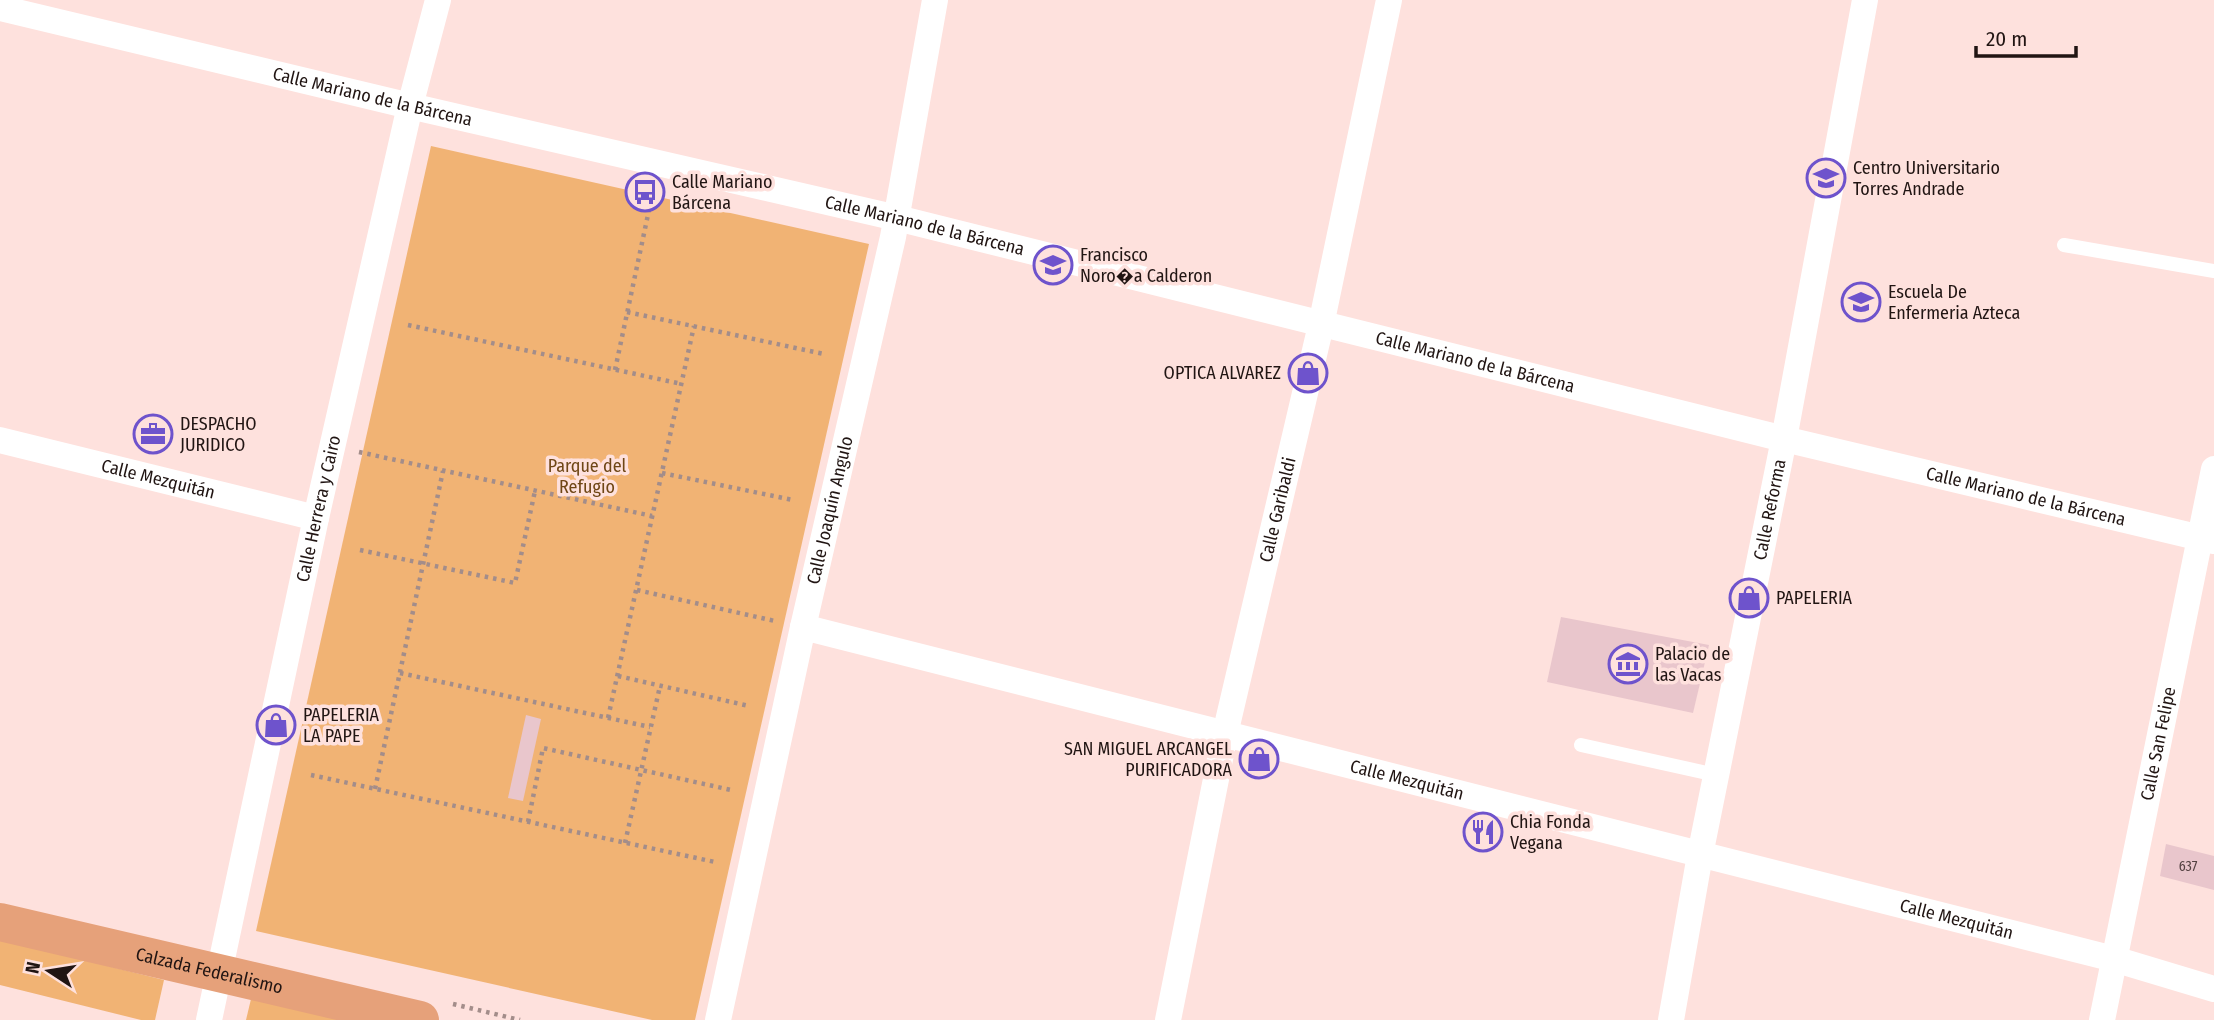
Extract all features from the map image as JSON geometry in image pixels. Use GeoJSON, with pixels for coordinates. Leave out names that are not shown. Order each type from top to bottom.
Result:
{"type":"FeatureCollection","features":[{"type":"Feature","properties":{"kind":"main road","name":"Calzada Federalismo"},"geometry":{"type":"LineString","coordinates":[[0,922],[420,1020]]}},
{"type":"Feature","properties":{"kind":"street","name":"Calle Herrera y Cairo"},"geometry":{"type":"LineString","coordinates":[[209,1020],[332,446],[410,106],[438,0]]}},
{"type":"Feature","properties":{"kind":"street","name":"Calle Joaquín Angulo"},"geometry":{"type":"LineString","coordinates":[[718,1020],[803,627],[897,218],[935,0]]}},
{"type":"Feature","properties":{"kind":"street","name":"Calle Garibaldi"},"geometry":{"type":"LineString","coordinates":[[1168,1020],[1226,734],[1321,325],[1389,0]]}},
{"type":"Feature","properties":{"kind":"street","name":"Calle Reforma"},"geometry":{"type":"LineString","coordinates":[[1671,1020],[1700,855],[1784,439],[1865,0]]}},
{"type":"Feature","properties":{"kind":"street","name":"Calle Mariano de la Bárcena"},"geometry":{"type":"LineString","coordinates":[[0,8],[897,218],[1784,439],[2207,540]]}},
{"type":"Feature","properties":{"kind":"street","name":"Calle Mezquitán"},"geometry":{"type":"LineString","coordinates":[[0,440],[316,518]]}},
{"type":"Feature","properties":{"kind":"street","name":"Calle San Felipe"},"geometry":{"type":"LineString","coordinates":[[2102,1020],[2207,540],[2214,469]]}},
{"type":"Feature","properties":{"kind":"street","name":"Calle Mezquitán"},"geometry":{"type":"LineString","coordinates":[[803,627],[2114,959],[2214,989]]}},
{"type":"Feature","properties":{"kind":"lane"},"geometry":{"type":"LineString","coordinates":[[2064,245],[2214,271]]}},
{"type":"Feature","properties":{"kind":"lane"},"geometry":{"type":"LineString","coordinates":[[1581,745],[1716,775]]}},
{"type":"Feature","properties":{"kind":"path"},"geometry":{"type":"LineString","coordinates":[[615,370],[649,210]]}},
{"type":"Feature","properties":{"kind":"path"},"geometry":{"type":"LineString","coordinates":[[627,312],[824,354]]}},
{"type":"Feature","properties":{"kind":"path"},"geometry":{"type":"LineString","coordinates":[[408,325],[682,384]]}},
{"type":"Feature","properties":{"kind":"path"},"geometry":{"type":"LineString","coordinates":[[608,718],[694,326]]}},
{"type":"Feature","properties":{"kind":"path"},"geometry":{"type":"LineString","coordinates":[[332,446],[652,516]]}},
{"type":"Feature","properties":{"kind":"path"},"geometry":{"type":"LineString","coordinates":[[375,789],[443,471]]}},
{"type":"Feature","properties":{"kind":"path"},"geometry":{"type":"LineString","coordinates":[[662,473],[793,500]]}},
{"type":"Feature","properties":{"kind":"path"},"geometry":{"type":"LineString","coordinates":[[360,550],[515,583],[535,491]]}},
{"type":"Feature","properties":{"kind":"path"},"geometry":{"type":"LineString","coordinates":[[637,590],[803,627]]}},
{"type":"Feature","properties":{"kind":"path"},"geometry":{"type":"LineString","coordinates":[[400,673],[650,727]]}},
{"type":"Feature","properties":{"kind":"path"},"geometry":{"type":"LineString","coordinates":[[618,676],[749,706]]}},
{"type":"Feature","properties":{"kind":"path"},"geometry":{"type":"LineString","coordinates":[[625,843],[660,686]]}},
{"type":"Feature","properties":{"kind":"path"},"geometry":{"type":"LineString","coordinates":[[528,822],[543,748],[731,790]]}},
{"type":"Feature","properties":{"kind":"path"},"geometry":{"type":"LineString","coordinates":[[311,775],[715,862]]}},
{"type":"Feature","properties":{"kind":"green space","name":"Parque del Refugio"},"geometry":{"type":"Polygon","coordinates":[[[431,146],[869,244],[695,1020],[652,1020],[256,931],[431,146]]]}},
{"type":"Feature","properties":{"kind":"green space"},"geometry":{"type":"Polygon","coordinates":[[[0,939],[164,980],[155,1020],[141,1020],[0,985],[0,939]]]}},
{"type":"Feature","properties":{"kind":"green space"},"geometry":{"type":"Polygon","coordinates":[[[251,999],[341,1020],[246,1020],[251,999]]]}},
{"type":"Feature","properties":{"kind":"building","name":"Palacio de las Vacas"},"geometry":{"type":"Polygon","coordinates":[[[1561,617],[1709,645],[1693,713],[1547,682],[1561,617]]]}},
{"type":"Feature","properties":{"kind":"building"},"geometry":{"type":"Polygon","coordinates":[[[526,715],[541,719],[523,801],[508,798],[526,715]]]}},
{"type":"Feature","properties":{"kind":"building"},"geometry":{"type":"Polygon","coordinates":[[[2166,844],[2214,856],[2214,890],[2160,876],[2166,844]]]}},
{"type":"Feature","properties":{"kind":"place","name":"Centro Universitario Torres Andrade"},"geometry":{"type":"Point","coordinates":[1826,178]}},
{"type":"Feature","properties":{"kind":"place","name":"Calle Mariano Bárcena"},"geometry":{"type":"Point","coordinates":[645,192]}},
{"type":"Feature","properties":{"kind":"place","name":"Francisco Noro�a Calderon"},"geometry":{"type":"Point","coordinates":[1053,265]}},
{"type":"Feature","properties":{"kind":"place","name":"Escuela De Enfermeria Azteca"},"geometry":{"type":"Point","coordinates":[1861,302]}},
{"type":"Feature","properties":{"kind":"place","name":"OPTICA ALVAREZ"},"geometry":{"type":"Point","coordinates":[1308,373]}},
{"type":"Feature","properties":{"kind":"place","name":"DESPACHO JURIDICO"},"geometry":{"type":"Point","coordinates":[153,434]}},
{"type":"Feature","properties":{"kind":"place","name":"PAPELERIA"},"geometry":{"type":"Point","coordinates":[1749,598]}},
{"type":"Feature","properties":{"kind":"place","name":"Palacio de las Vacas"},"geometry":{"type":"Point","coordinates":[1628,664]}},
{"type":"Feature","properties":{"kind":"place","name":"PAPELERIA LA PAPE"},"geometry":{"type":"Point","coordinates":[276,725]}},
{"type":"Feature","properties":{"kind":"place","name":"SAN MIGUEL ARCANGEL PURIFICADORA"},"geometry":{"type":"Point","coordinates":[1259,759]}},
{"type":"Feature","properties":{"kind":"place","name":"Chia Fonda Vegana"},"geometry":{"type":"Point","coordinates":[1483,832]}}]}
